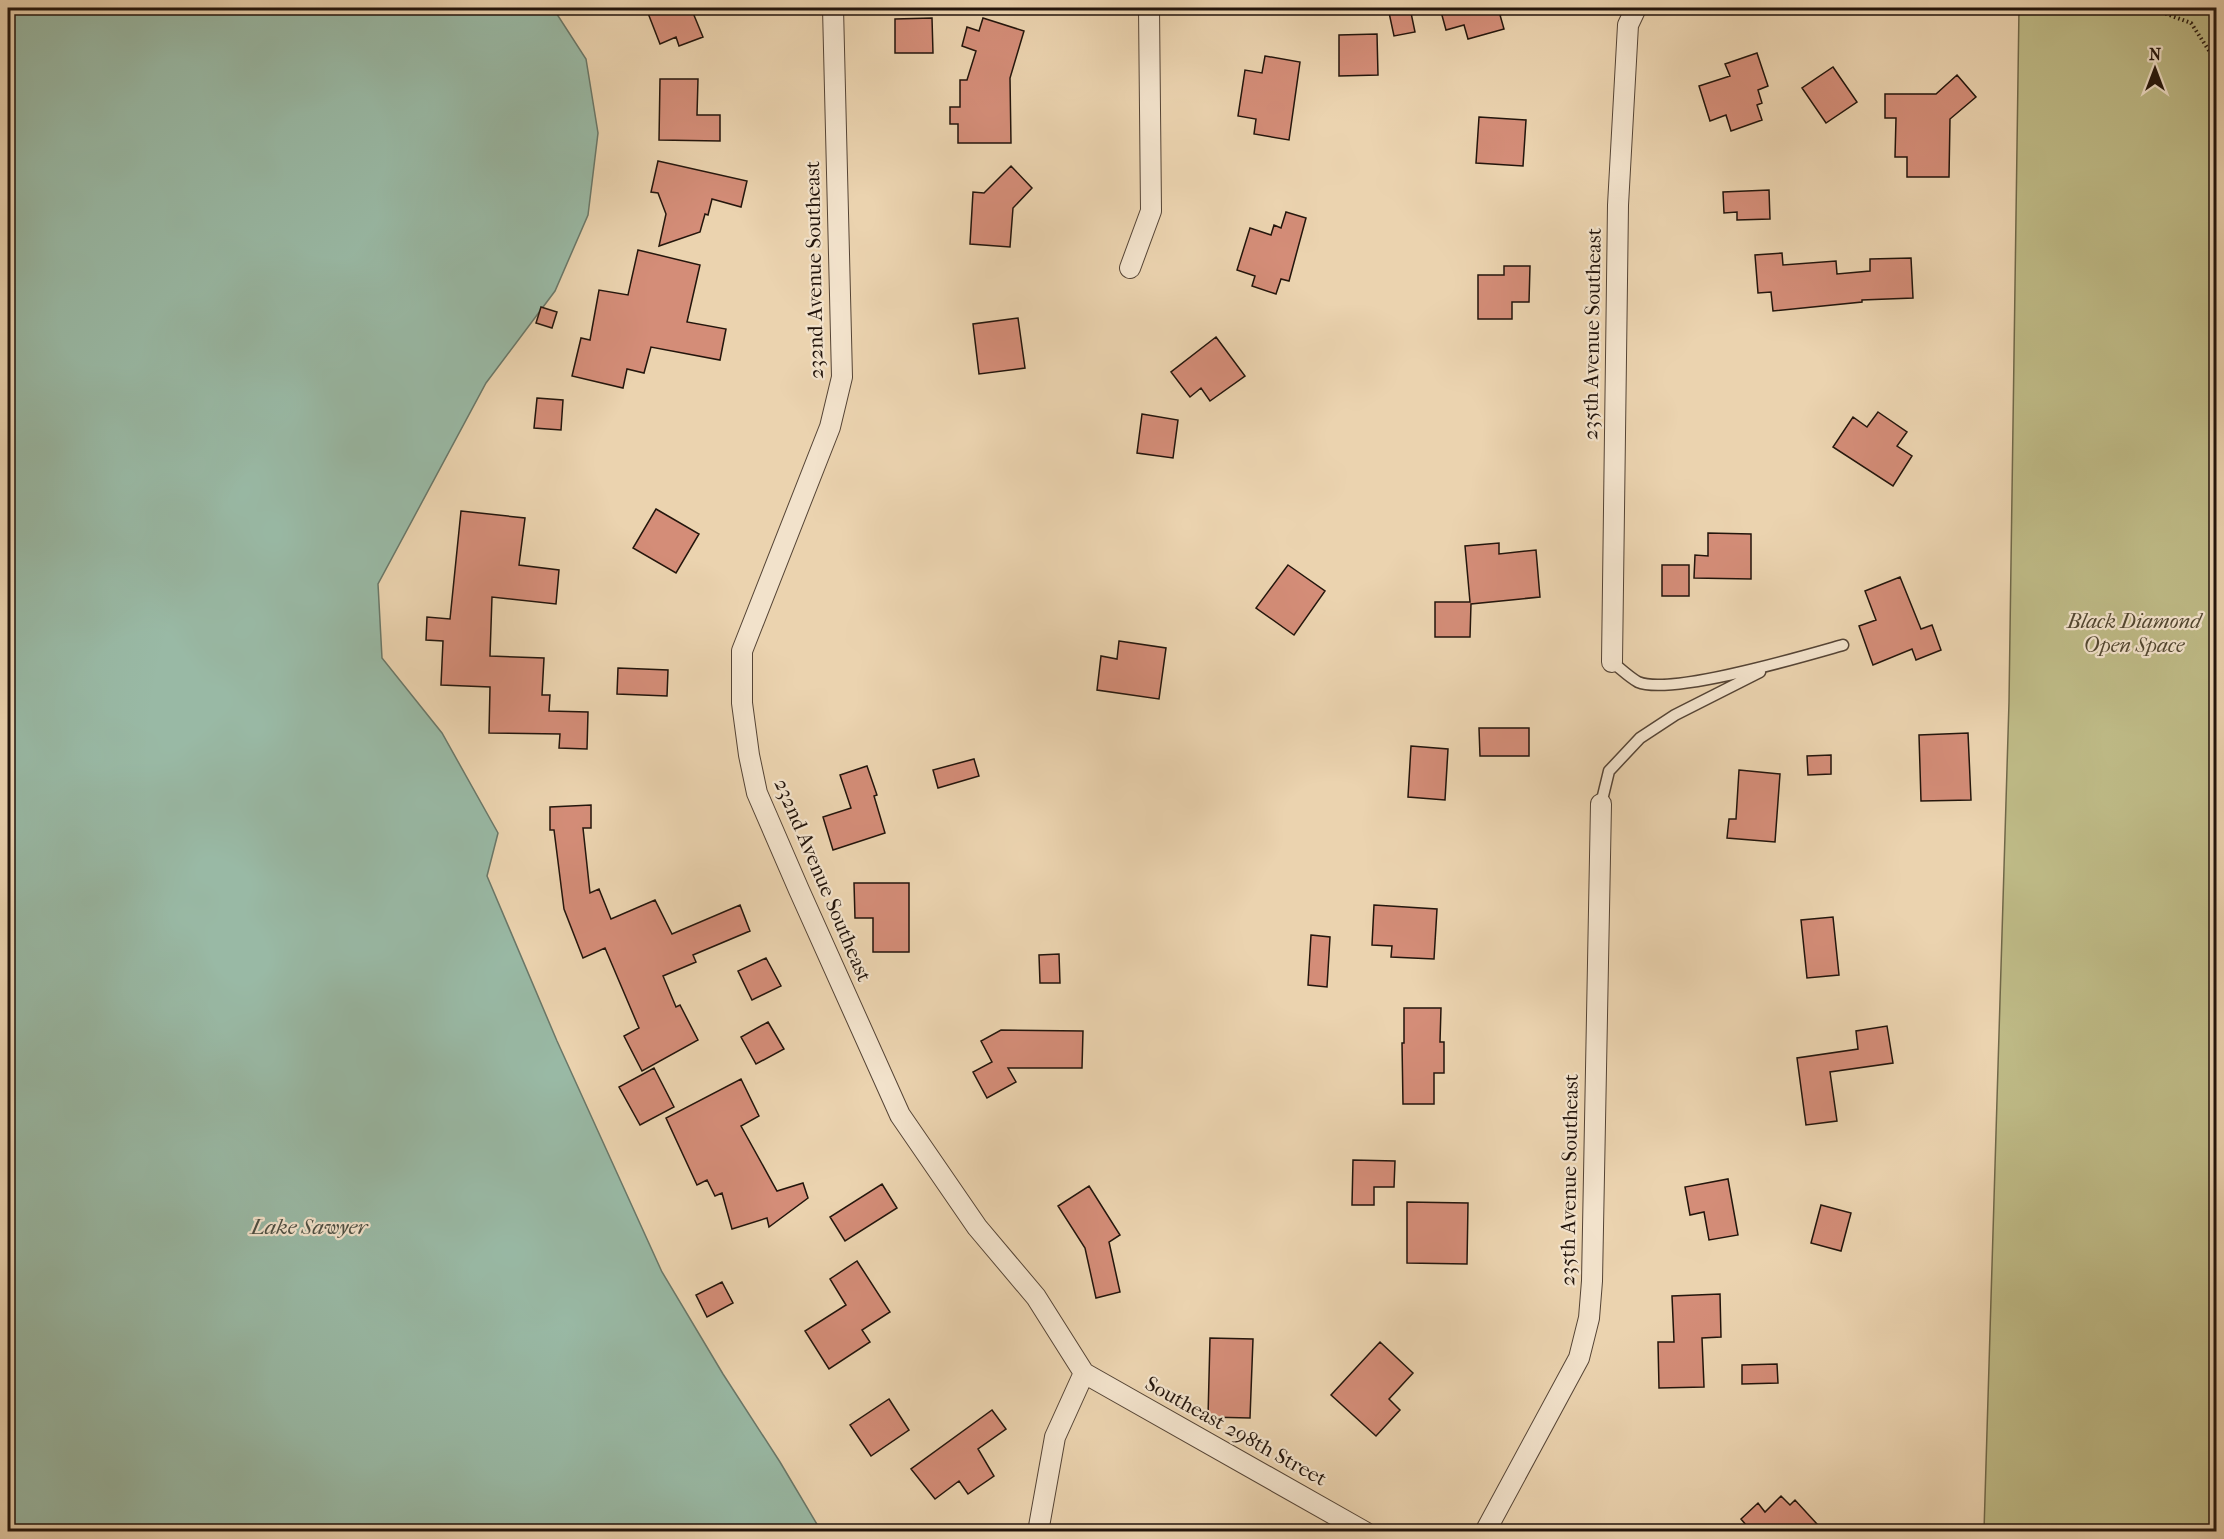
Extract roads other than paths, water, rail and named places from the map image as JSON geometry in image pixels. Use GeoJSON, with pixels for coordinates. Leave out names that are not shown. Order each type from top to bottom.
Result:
{"type":"FeatureCollection","features":[{"type":"Feature","properties":{"kind":"street","name":"232nd Avenue Southeast"},"geometry":{"type":"LineString","coordinates":[[833,8],[843,377],[830,427],[742,651],[742,703],[749,755],[761,802],[798,890],[900,1114],[977,1227],[1036,1297],[1084,1373]]}},
{"type":"Feature","properties":{"kind":"street"},"geometry":{"type":"LineString","coordinates":[[1130,268],[1151,211],[1149,8]]}},
{"type":"Feature","properties":{"kind":"street","name":"235th Avenue Southeast"},"geometry":{"type":"LineString","coordinates":[[1612,663],[1618,206],[1628,25],[1636,8]]}},
{"type":"Feature","properties":{"kind":"street","name":"235th Avenue Southeast"},"geometry":{"type":"LineString","coordinates":[[1485,1532],[1579,1358],[1589,1318],[1592,1269],[1601,804]]}},
{"type":"Feature","properties":{"kind":"street"},"geometry":{"type":"LineString","coordinates":[[1038,1532],[1055,1437],[1084,1373]]}},
{"type":"Feature","properties":{"kind":"street","name":"Southeast 298th Street"},"geometry":{"type":"LineString","coordinates":[[1084,1373],[1365,1532]]}},
{"type":"Feature","properties":{"kind":"lane"},"geometry":{"type":"LineString","coordinates":[[1612,663],[1638,682],[1660,686],[1745,671],[1843,645]]}},
{"type":"Feature","properties":{"kind":"lane"},"geometry":{"type":"LineString","coordinates":[[1601,804],[1609,771],[1640,738],[1676,715],[1779,662]]}},
{"type":"Feature","properties":{"kind":"water","name":"Lake Sawyer"},"geometry":{"type":"Polygon","coordinates":[[[8,8],[553,8],[586,59],[598,133],[588,215],[555,291],[486,383],[378,584],[382,658],[442,733],[498,833],[487,876],[557,1041],[662,1272],[821,1531],[8,1531],[8,8]]]}},
{"type":"Feature","properties":{"kind":"park label","name":"Black Diamond Open Space"},"geometry":{"type":"Point","coordinates":[2134,633]}}]}
